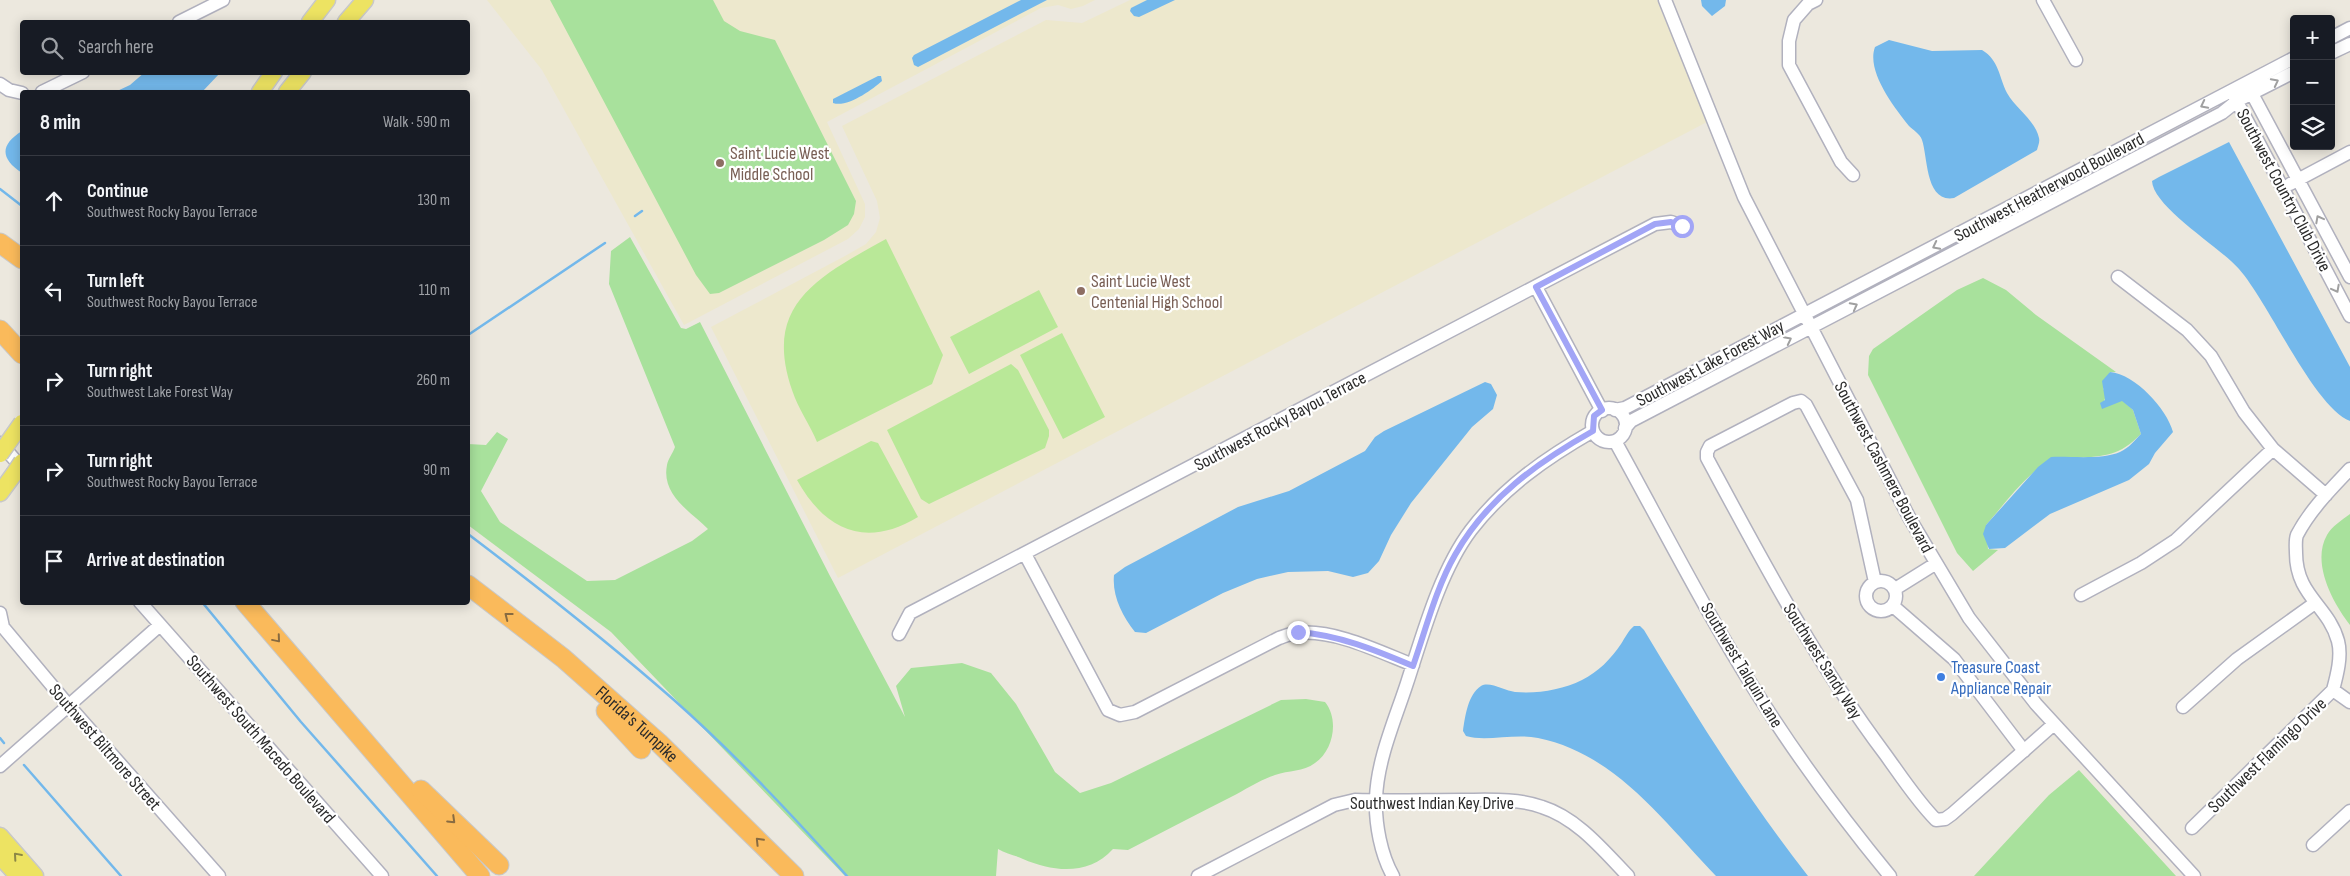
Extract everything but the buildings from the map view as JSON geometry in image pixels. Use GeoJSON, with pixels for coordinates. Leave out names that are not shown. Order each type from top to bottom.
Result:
{"type":"FeatureCollection","features":[{"type":"Feature","properties":{"kind":"highway"},"geometry":{"type":"LineString","coordinates":[[0,243],[20,258]]}},
{"type":"Feature","properties":{"kind":"highway"},"geometry":{"type":"LineString","coordinates":[[0,330],[20,352]]}},
{"type":"Feature","properties":{"kind":"highway","name":"Florida's Turnpike"},"geometry":{"type":"LineString","coordinates":[[470,587],[563,658],[659,743],[794,876]]}},
{"type":"Feature","properties":{"kind":"highway"},"geometry":{"type":"LineString","coordinates":[[248,605],[480,876]]}},
{"type":"Feature","properties":{"kind":"highway"},"geometry":{"type":"LineString","coordinates":[[529,633],[641,749]]}},
{"type":"Feature","properties":{"kind":"highway"},"geometry":{"type":"LineString","coordinates":[[341,713],[498,865]]}},
{"type":"Feature","properties":{"kind":"main road"},"geometry":{"type":"LineString","coordinates":[[311,20],[326,0]]}},
{"type":"Feature","properties":{"kind":"main road"},"geometry":{"type":"LineString","coordinates":[[348,20],[365,0]]}},
{"type":"Feature","properties":{"kind":"main road"},"geometry":{"type":"LineString","coordinates":[[261,90],[272,75]]}},
{"type":"Feature","properties":{"kind":"main road"},"geometry":{"type":"LineString","coordinates":[[289,90],[301,75]]}},
{"type":"Feature","properties":{"kind":"main road"},"geometry":{"type":"LineString","coordinates":[[0,454],[20,426]]}},
{"type":"Feature","properties":{"kind":"main road"},"geometry":{"type":"LineString","coordinates":[[0,493],[20,468]]}},
{"type":"Feature","properties":{"kind":"main road"},"geometry":{"type":"LineString","coordinates":[[0,836],[35,876]]}},
{"type":"Feature","properties":{"kind":"main road"},"geometry":{"type":"LineString","coordinates":[[0,856],[18,876]]}},
{"type":"Feature","properties":{"kind":"main road"},"geometry":{"type":"LineString","coordinates":[[0,864],[10,876]]}},
{"type":"Feature","properties":{"kind":"street"},"geometry":{"type":"LineString","coordinates":[[183,20],[222,0]]}},
{"type":"Feature","properties":{"kind":"street","name":"Southwest Cashmere Boulevard"},"geometry":{"type":"LineString","coordinates":[[1665,0],[1744,197],[1811,329],[1936,564],[1969,618],[2054,724],[2194,876]]}},
{"type":"Feature","properties":{"kind":"street"},"geometry":{"type":"LineString","coordinates":[[1816,0],[1808,4],[1794,20],[1789,41],[1789,65],[1841,162],[1852,176]]}},
{"type":"Feature","properties":{"kind":"street"},"geometry":{"type":"LineString","coordinates":[[2043,0],[2076,60]]}},
{"type":"Feature","properties":{"kind":"street"},"geometry":{"type":"LineString","coordinates":[[2335,36],[2350,28]]}},
{"type":"Feature","properties":{"kind":"street"},"geometry":{"type":"LineString","coordinates":[[2335,51],[2350,44]]}},
{"type":"Feature","properties":{"kind":"street","name":"Southwest Heatherwood Boulevard"},"geometry":{"type":"LineString","coordinates":[[1803,313],[2234,96],[2291,60]]}},
{"type":"Feature","properties":{"kind":"street","name":"Southwest Heatherwood Boulevard"},"geometry":{"type":"LineString","coordinates":[[2249,88],[2290,73]]}},
{"type":"Feature","properties":{"kind":"street"},"geometry":{"type":"LineString","coordinates":[[46,90],[78,75]]}},
{"type":"Feature","properties":{"kind":"street"},"geometry":{"type":"LineString","coordinates":[[0,84],[9,90],[20,93]]}},
{"type":"Feature","properties":{"kind":"street","name":"Southwest Country Club Drive"},"geometry":{"type":"LineString","coordinates":[[2249,88],[2350,277]]}},
{"type":"Feature","properties":{"kind":"street","name":"Southwest Heatherwood Boulevard"},"geometry":{"type":"LineString","coordinates":[[1811,329],[2023,215],[2222,114],[2234,96]]}},
{"type":"Feature","properties":{"kind":"street","name":"Southwest Country Club Drive"},"geometry":{"type":"LineString","coordinates":[[2234,96],[2350,316]]}},
{"type":"Feature","properties":{"kind":"street"},"geometry":{"type":"LineString","coordinates":[[2283,187],[2350,152]]}},
{"type":"Feature","properties":{"kind":"street","name":"Southwest Rocky Bayou Terrace"},"geometry":{"type":"LineString","coordinates":[[899,634],[910,613],[1655,224],[1671,222],[1682,226]]}},
{"type":"Feature","properties":{"kind":"street"},"geometry":{"type":"LineString","coordinates":[[2118,277],[2187,330],[2211,356],[2244,412],[2273,449],[2326,495]]}},
{"type":"Feature","properties":{"kind":"street"},"geometry":{"type":"LineString","coordinates":[[1536,287],[1602,410]]}},
{"type":"Feature","properties":{"kind":"street","name":"Southwest Lake Forest Way"},"geometry":{"type":"LineString","coordinates":[[1616,410],[1625,408],[1689,375],[1803,313]]}},
{"type":"Feature","properties":{"kind":"street","name":"Southwest Lake Forest Way"},"geometry":{"type":"LineString","coordinates":[[1625,428],[1631,421],[1811,329]]}},
{"type":"Feature","properties":{"kind":"street"},"geometry":{"type":"LineString","coordinates":[[1689,375],[1691,382],[1698,387]]}},
{"type":"Feature","properties":{"kind":"street","name":"Southwest Sandy Way"},"geometry":{"type":"LineString","coordinates":[[1874,582],[1857,500],[1806,405],[1801,401],[1793,403],[1710,446],[1707,458],[1789,609],[1832,679],[1869,733],[1936,820],[1945,819],[1952,814],[2054,724]]}},
{"type":"Feature","properties":{"kind":"street"},"geometry":{"type":"LineString","coordinates":[[1602,410],[1616,410],[1623,416],[1624,433],[1615,441],[1600,440],[1593,431],[1594,416],[1602,410]]}},
{"type":"Feature","properties":{"kind":"street"},"geometry":{"type":"LineString","coordinates":[[1393,876],[1382,847],[1376,801],[1378,775],[1413,666],[1451,564],[1470,532],[1490,506],[1517,480],[1554,453],[1593,431]]}},
{"type":"Feature","properties":{"kind":"street","name":"Southwest Talquin Lane"},"geometry":{"type":"LineString","coordinates":[[1615,441],[1728,647],[1759,697],[1856,836],[1890,876]]}},
{"type":"Feature","properties":{"kind":"street"},"geometry":{"type":"LineString","coordinates":[[0,443],[20,468]]}},
{"type":"Feature","properties":{"kind":"street"},"geometry":{"type":"LineString","coordinates":[[2081,595],[2141,563],[2176,540],[2273,449]]}},
{"type":"Feature","properties":{"kind":"street","name":"Southwest Flamingo Drive"},"geometry":{"type":"LineString","coordinates":[[2192,828],[2333,690],[2339,662],[2338,642],[2330,622],[2304,588],[2296,569],[2296,536],[2326,495],[2350,469]]}},
{"type":"Feature","properties":{"kind":"street"},"geometry":{"type":"LineString","coordinates":[[1024,554],[1108,710],[1120,715],[1135,712],[1279,638],[1298,632],[1319,634],[1359,643],[1413,666]]}},
{"type":"Feature","properties":{"kind":"street"},"geometry":{"type":"LineString","coordinates":[[1895,589],[1936,564]]}},
{"type":"Feature","properties":{"kind":"street"},"geometry":{"type":"LineString","coordinates":[[1874,582],[1887,582],[1895,589],[1896,600],[1893,606],[1877,611],[1869,606],[1866,593],[1874,582]]}},
{"type":"Feature","properties":{"kind":"street"},"geometry":{"type":"LineString","coordinates":[[2183,707],[2237,659],[2315,603]]}},
{"type":"Feature","properties":{"kind":"street","name":"Southwest South Macedo Boulevard"},"geometry":{"type":"LineString","coordinates":[[143,605],[382,876]]}},
{"type":"Feature","properties":{"kind":"street"},"geometry":{"type":"LineString","coordinates":[[1893,606],[1954,659],[2024,750]]}},
{"type":"Feature","properties":{"kind":"street","name":"Southwest Biltmore Street"},"geometry":{"type":"LineString","coordinates":[[0,613],[3,627],[69,706],[219,876]]}},
{"type":"Feature","properties":{"kind":"street"},"geometry":{"type":"LineString","coordinates":[[0,766],[160,625]]}},
{"type":"Feature","properties":{"kind":"street"},"geometry":{"type":"LineString","coordinates":[[2333,690],[2350,702]]}},
{"type":"Feature","properties":{"kind":"street","name":"Southwest Indian Key Drive"},"geometry":{"type":"LineString","coordinates":[[1198,876],[1334,805],[1355,800],[1486,800],[1516,802],[1542,807],[1579,829],[1598,845],[1628,876]]}},
{"type":"Feature","properties":{"kind":"street"},"geometry":{"type":"LineString","coordinates":[[2313,845],[2350,811]]}},
{"type":"Feature","properties":{"kind":"shaded area","name":"Saint Lucie West Middle School"},"geometry":{"type":"Polygon","coordinates":[[[487,0],[1095,0],[1071,9],[1058,5],[1041,8],[827,122],[865,204],[865,217],[859,229],[848,239],[684,325],[542,70],[487,0]]]}},
{"type":"Feature","properties":{"kind":"shaded area","name":"Saint Lucie West Centenial High School"},"geometry":{"type":"Polygon","coordinates":[[[1130,0],[1657,0],[1707,122],[838,578],[711,327],[866,244],[876,232],[880,218],[877,201],[842,126],[1046,20],[1082,23],[1130,0]]]}},
{"type":"Feature","properties":{"kind":"green space"},"geometry":{"type":"Polygon","coordinates":[[[550,0],[713,0],[724,21],[740,31],[775,40],[856,201],[854,214],[848,225],[824,240],[719,293],[710,294],[696,275],[550,0]]]}},
{"type":"Feature","properties":{"kind":"green space"},"geometry":{"type":"Polygon","coordinates":[[[630,237],[681,328],[686,329],[700,322],[830,576],[905,717],[896,686],[911,668],[962,663],[991,673],[1016,704],[1055,772],[1080,793],[1111,783],[1281,700],[1306,699],[1325,702],[1332,717],[1333,725],[1327,750],[1315,763],[1306,768],[1280,773],[1264,780],[1128,850],[1113,849],[1093,864],[1082,867],[1058,869],[1046,867],[998,849],[996,876],[845,876],[611,632],[470,526],[470,444],[486,445],[497,432],[508,439],[481,491],[500,522],[587,581],[615,580],[692,541],[708,529],[679,502],[668,485],[666,476],[667,465],[675,447],[609,284],[611,251],[630,237]]]}},
{"type":"Feature","properties":{"kind":"green space"},"geometry":{"type":"Polygon","coordinates":[[[886,239],[943,355],[932,384],[817,442],[795,398],[786,366],[784,340],[790,318],[801,299],[817,282],[837,267],[886,239]]]}},
{"type":"Feature","properties":{"kind":"green space"},"geometry":{"type":"Polygon","coordinates":[[[1983,278],[2006,290],[2036,315],[2116,372],[2110,372],[2103,388],[2106,395],[2102,408],[2122,400],[2133,410],[2141,434],[2126,447],[2112,454],[2076,458],[2059,457],[2037,469],[2018,487],[1986,525],[1988,549],[1998,550],[1973,571],[1957,553],[1868,375],[1869,356],[1873,349],[1957,290],[1983,278]]]}},
{"type":"Feature","properties":{"kind":"green space"},"geometry":{"type":"Polygon","coordinates":[[[1039,290],[1058,327],[969,374],[950,337],[1039,290]]]}},
{"type":"Feature","properties":{"kind":"green space"},"geometry":{"type":"Polygon","coordinates":[[[1062,333],[1105,417],[1063,439],[1020,355],[1062,333]]]}},
{"type":"Feature","properties":{"kind":"green space"},"geometry":{"type":"Polygon","coordinates":[[[1011,364],[1018,370],[1049,430],[1045,448],[929,504],[921,499],[887,430],[1011,364]]]}},
{"type":"Feature","properties":{"kind":"green space"},"geometry":{"type":"Polygon","coordinates":[[[871,441],[878,443],[918,517],[899,527],[881,532],[864,533],[848,529],[834,522],[820,511],[797,480],[871,441]]]}},
{"type":"Feature","properties":{"kind":"green space"},"geometry":{"type":"Polygon","coordinates":[[[2350,514],[2350,625],[2331,594],[2326,582],[2321,558],[2327,535],[2337,523],[2350,514]]]}},
{"type":"Feature","properties":{"kind":"green space"},"geometry":{"type":"Polygon","coordinates":[[[2079,770],[2176,876],[1974,876],[2049,795],[2079,770]]]}},
{"type":"Feature","properties":{"kind":"water"},"geometry":{"type":"Polygon","coordinates":[[[1021,0],[1047,0],[918,67],[914,65],[912,58],[914,55],[1021,0]]]}},
{"type":"Feature","properties":{"kind":"water"},"geometry":{"type":"Polygon","coordinates":[[[1147,0],[1175,0],[1139,17],[1134,16],[1130,11],[1131,8],[1147,0]]]}},
{"type":"Feature","properties":{"kind":"water"},"geometry":{"type":"Polygon","coordinates":[[[1701,0],[1726,0],[1725,6],[1712,16],[1702,6],[1701,0]]]}},
{"type":"Feature","properties":{"kind":"water"},"geometry":{"type":"Polygon","coordinates":[[[1889,40],[1932,51],[1982,50],[1988,54],[1998,69],[2007,93],[2034,126],[2039,140],[2037,150],[1954,198],[1945,198],[1938,193],[1929,177],[1921,138],[1909,126],[1889,99],[1874,67],[1875,47],[1889,40]]]}},
{"type":"Feature","properties":{"kind":"water"},"geometry":{"type":"Polygon","coordinates":[[[142,75],[218,75],[204,90],[119,90],[130,85],[142,75]]]}},
{"type":"Feature","properties":{"kind":"water"},"geometry":{"type":"Polygon","coordinates":[[[881,76],[882,81],[866,93],[852,101],[839,104],[833,103],[833,99],[881,76]]]}},
{"type":"Feature","properties":{"kind":"water"},"geometry":{"type":"Polygon","coordinates":[[[20,132],[20,171],[10,162],[6,152],[7,146],[20,132]]]}},
{"type":"Feature","properties":{"kind":"water"},"geometry":{"type":"Polygon","coordinates":[[[2229,142],[2350,367],[2350,421],[2336,412],[2307,376],[2264,305],[2239,269],[2175,215],[2163,203],[2155,191],[2152,181],[2229,142]]]}},
{"type":"Feature","properties":{"kind":"water"},"geometry":{"type":"Polygon","coordinates":[[[2110,372],[2130,379],[2149,394],[2164,413],[2173,432],[2155,453],[2149,464],[2129,480],[2050,514],[2005,548],[1989,549],[1983,534],[1986,525],[2038,467],[2051,457],[2096,457],[2113,454],[2132,444],[2141,434],[2133,410],[2122,401],[2102,409],[2100,403],[2105,400],[2102,381],[2110,372]]]}},
{"type":"Feature","properties":{"kind":"water"},"geometry":{"type":"Polygon","coordinates":[[[1485,382],[1491,384],[1497,395],[1493,409],[1472,427],[1411,503],[1391,535],[1379,561],[1368,573],[1353,577],[1328,571],[1288,572],[1257,579],[1223,593],[1146,633],[1135,632],[1130,626],[1116,598],[1114,583],[1114,575],[1125,567],[1238,507],[1289,491],[1365,451],[1375,437],[1384,431],[1485,382]]]}},
{"type":"Feature","properties":{"kind":"water"},"geometry":{"type":"Polygon","coordinates":[[[1634,626],[1640,626],[1644,630],[1722,756],[1808,876],[1716,876],[1637,793],[1615,774],[1591,759],[1566,746],[1538,738],[1520,736],[1474,738],[1466,736],[1463,731],[1468,706],[1473,694],[1481,686],[1493,685],[1515,692],[1532,692],[1549,691],[1574,683],[1588,677],[1604,665],[1634,626]]]}},
{"type":"Feature","properties":{"kind":"waterway"},"geometry":{"type":"LineString","coordinates":[[0,189],[20,204]]}},
{"type":"Feature","properties":{"kind":"waterway"},"geometry":{"type":"LineString","coordinates":[[635,216],[642,211]]}},
{"type":"Feature","properties":{"kind":"waterway"},"geometry":{"type":"LineString","coordinates":[[470,334],[605,243]]}},
{"type":"Feature","properties":{"kind":"waterway"},"geometry":{"type":"LineString","coordinates":[[470,536],[572,615],[674,700],[763,786],[847,876]]}},
{"type":"Feature","properties":{"kind":"waterway"},"geometry":{"type":"LineString","coordinates":[[204,605],[301,722],[437,876]]}},
{"type":"Feature","properties":{"kind":"waterway"},"geometry":{"type":"LineString","coordinates":[[0,738],[4,743]]}},
{"type":"Feature","properties":{"kind":"waterway"},"geometry":{"type":"LineString","coordinates":[[24,765],[121,876]]}},
{"type":"Feature","properties":{"kind":"place","name":"Saint Lucie West Middle School"},"geometry":{"type":"Point","coordinates":[720,163]}},
{"type":"Feature","properties":{"kind":"place","name":"Saint Lucie West Centenial High School"},"geometry":{"type":"Point","coordinates":[1081,291]}},
{"type":"Feature","properties":{"kind":"place","name":"Treasure Coast Appliance Repair"},"geometry":{"type":"Point","coordinates":[1941,677]}},
{"type":"Feature","properties":{"kind":"route"},"geometry":{"type":"LineString","coordinates":[[1298,632],[1319,634],[1359,643],[1413,666],[1437,597],[1454,556],[1470,532],[1490,506],[1517,480],[1554,453],[1593,431],[1592,422],[1594,416],[1602,410],[1536,287],[1655,224],[1671,222],[1682,226]]}}]}
